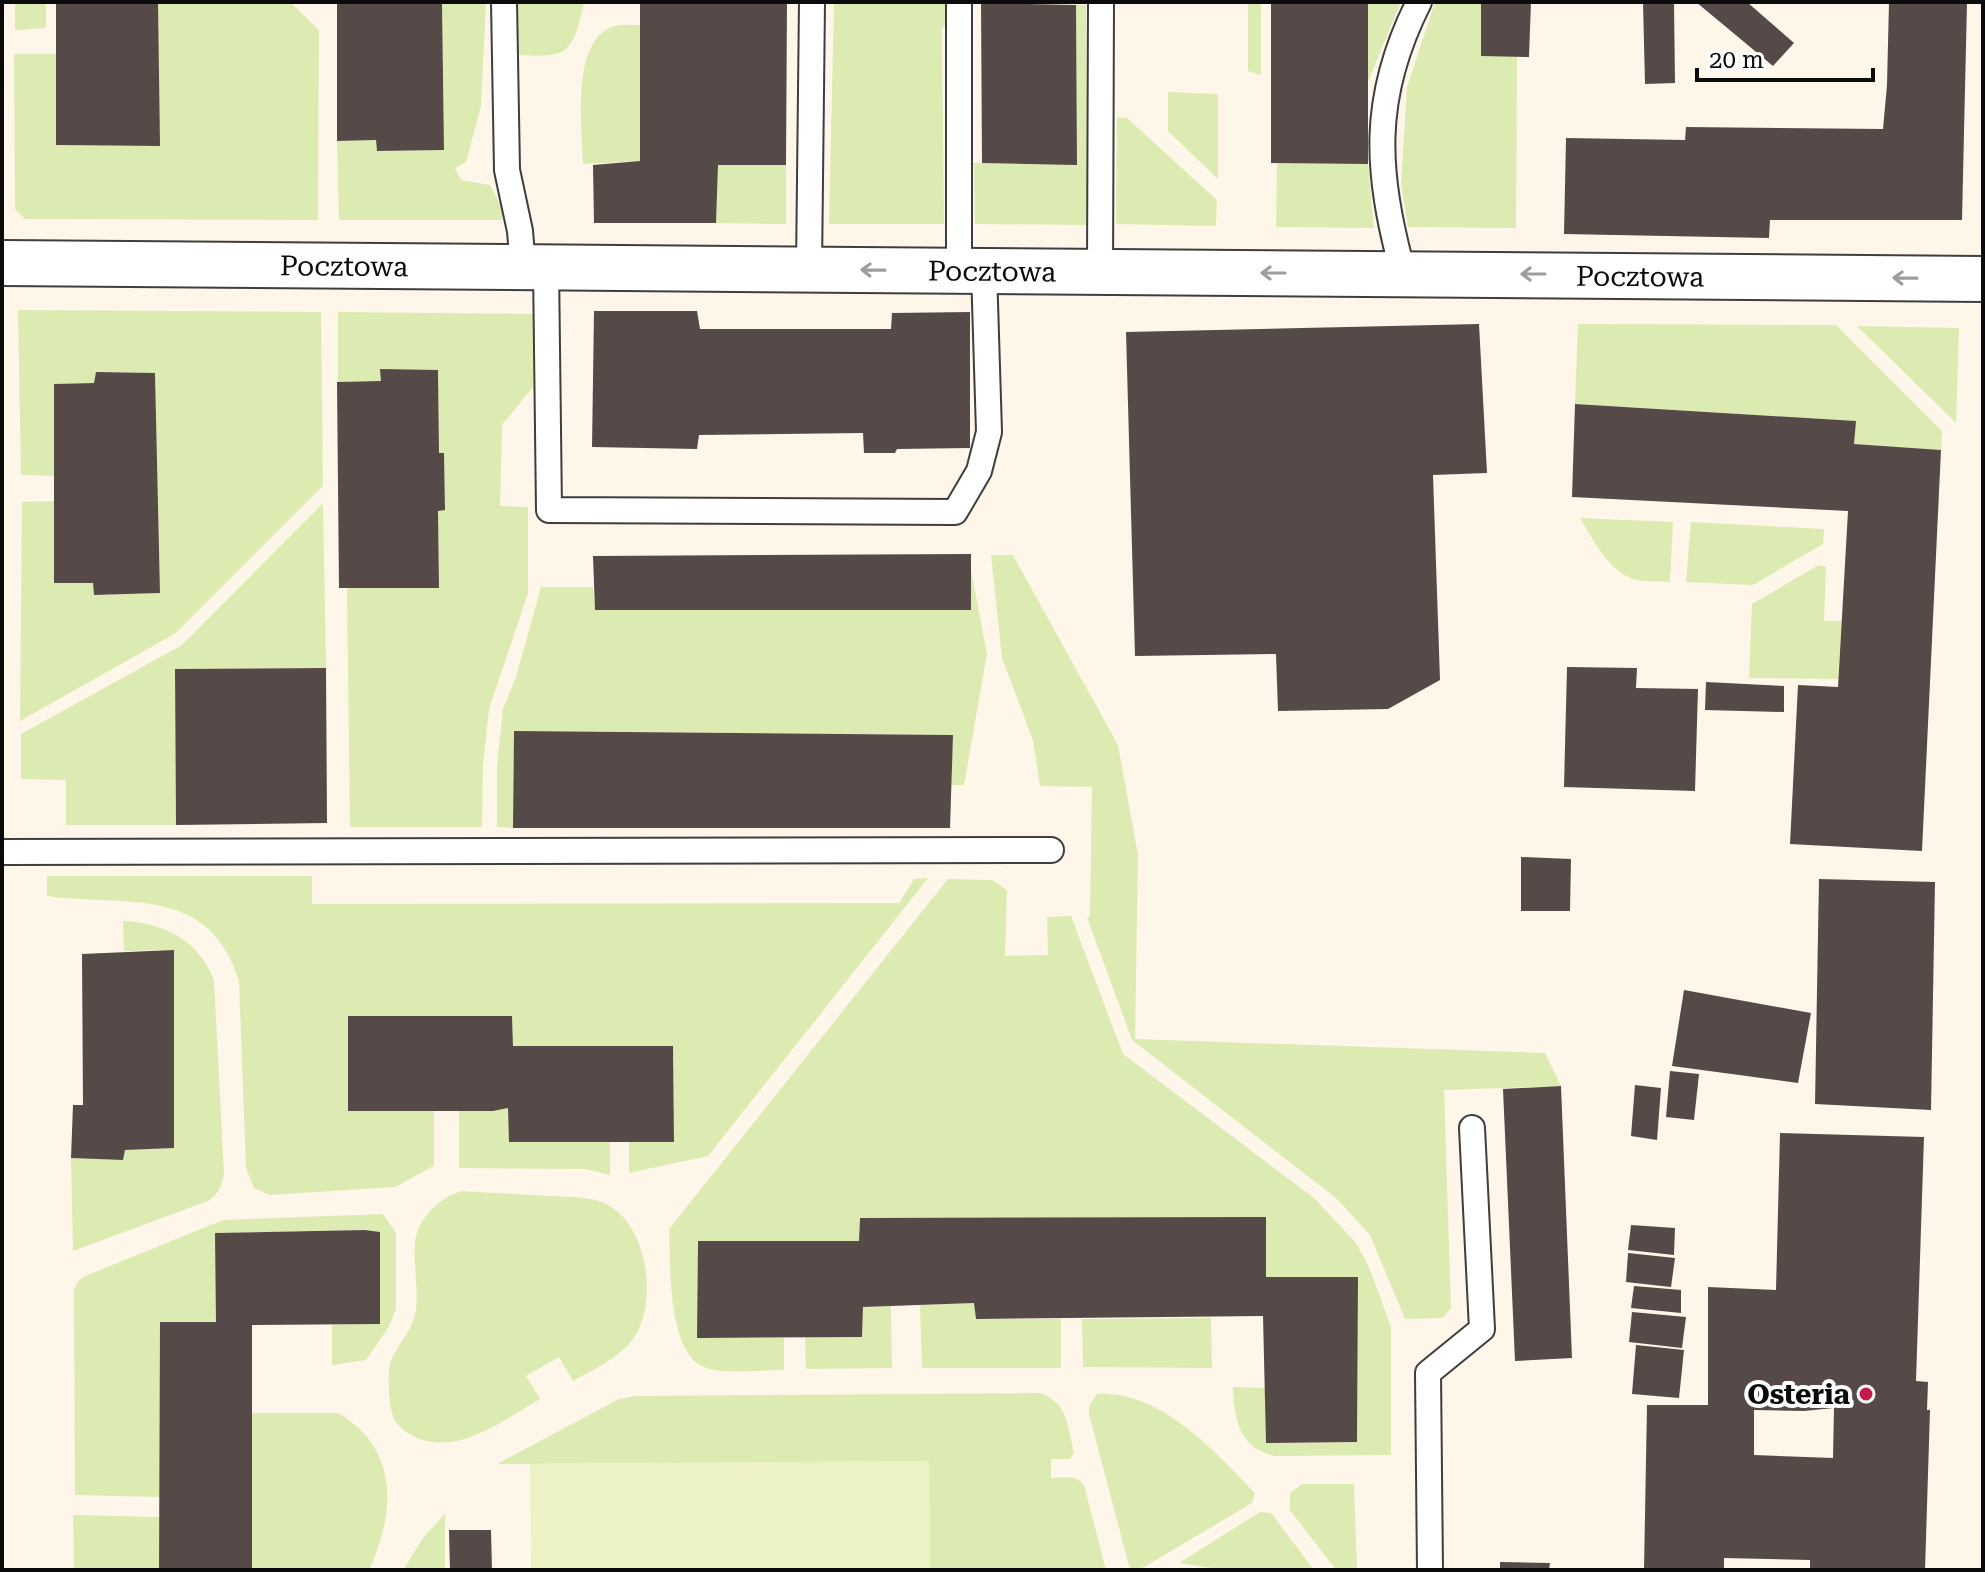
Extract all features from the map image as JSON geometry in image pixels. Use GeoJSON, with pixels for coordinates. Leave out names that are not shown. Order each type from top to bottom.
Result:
{"type":"FeatureCollection","features":[{"type":"Feature","properties":{"kind":"street","name":"Pocztowa"},"geometry":{"type":"LineString","coordinates":[[2,263],[1983,279]]}},
{"type":"Feature","properties":{"kind":"lane"},"geometry":{"type":"LineString","coordinates":[[504,2],[507,170],[520,231],[534,267],[549,510],[955,512],[979,471],[989,432],[971,270],[959,2]]}},
{"type":"Feature","properties":{"kind":"lane"},"geometry":{"type":"LineString","coordinates":[[809,269],[812,2]]}},
{"type":"Feature","properties":{"kind":"lane"},"geometry":{"type":"LineString","coordinates":[[1100,272],[1101,2]]}},
{"type":"Feature","properties":{"kind":"lane"},"geometry":{"type":"LineString","coordinates":[[1403,273],[1383,181],[1382,116],[1389,78],[1419,2]]}},
{"type":"Feature","properties":{"kind":"lane"},"geometry":{"type":"LineString","coordinates":[[2,852],[1051,850]]}},
{"type":"Feature","properties":{"kind":"lane"},"geometry":{"type":"LineString","coordinates":[[1430,1570],[1428,1373],[1482,1329],[1472,1128]]}},
{"type":"Feature","properties":{"kind":"green space"},"geometry":{"type":"Polygon","coordinates":[[[15,2],[46,2],[46,28],[15,30],[15,2]]]}},
{"type":"Feature","properties":{"kind":"green space"},"geometry":{"type":"Polygon","coordinates":[[[158,2],[290,2],[319,30],[318,220],[25,219],[15,209],[14,54],[56,54],[57,145],[159,146],[158,2]]]}},
{"type":"Feature","properties":{"kind":"green space"},"geometry":{"type":"Polygon","coordinates":[[[442,2],[486,2],[481,106],[466,162],[455,168],[461,180],[490,185],[502,208],[502,220],[339,220],[337,141],[376,140],[378,151],[444,150],[442,2]]]}},
{"type":"Feature","properties":{"kind":"green space"},"geometry":{"type":"Polygon","coordinates":[[[512,2],[584,2],[575,34],[564,50],[556,54],[530,56],[512,55],[512,2]]]}},
{"type":"Feature","properties":{"kind":"green space"},"geometry":{"type":"Polygon","coordinates":[[[834,2],[953,2],[953,18],[942,28],[944,224],[829,224],[834,2]]]}},
{"type":"Feature","properties":{"kind":"green space"},"geometry":{"type":"Polygon","coordinates":[[[1248,2],[1269,2],[1261,3],[1261,75],[1248,71],[1248,2]]]}},
{"type":"Feature","properties":{"kind":"green space"},"geometry":{"type":"Polygon","coordinates":[[[1275,2],[1401,2],[1367,84],[1367,4],[1275,2]]]}},
{"type":"Feature","properties":{"kind":"green space"},"geometry":{"type":"Polygon","coordinates":[[[1435,2],[1481,2],[1481,56],[1517,56],[1516,228],[1408,227],[1401,184],[1407,87],[1435,2]]]}},
{"type":"Feature","properties":{"kind":"green space"},"geometry":{"type":"Polygon","coordinates":[[[1076,5],[1086,5],[1088,225],[975,224],[974,163],[1077,164],[1076,5]]]}},
{"type":"Feature","properties":{"kind":"green space"},"geometry":{"type":"Polygon","coordinates":[[[640,25],[640,161],[583,164],[582,86],[591,48],[601,34],[615,26],[640,25]]]}},
{"type":"Feature","properties":{"kind":"green space"},"geometry":{"type":"Polygon","coordinates":[[[1168,92],[1218,94],[1218,179],[1168,131],[1168,92]]]}},
{"type":"Feature","properties":{"kind":"green space"},"geometry":{"type":"Polygon","coordinates":[[[1117,117],[1127,118],[1217,200],[1216,226],[1116,224],[1117,117]]]}},
{"type":"Feature","properties":{"kind":"green space"},"geometry":{"type":"Polygon","coordinates":[[[1277,163],[1368,164],[1374,228],[1276,227],[1277,163]]]}},
{"type":"Feature","properties":{"kind":"green space"},"geometry":{"type":"Polygon","coordinates":[[[718,165],[786,165],[786,224],[716,223],[718,165]]]}},
{"type":"Feature","properties":{"kind":"green space"},"geometry":{"type":"Polygon","coordinates":[[[18,310],[321,312],[323,486],[176,633],[20,721],[22,502],[54,501],[54,583],[93,583],[94,595],[160,593],[155,373],[96,372],[94,383],[54,384],[54,476],[21,475],[18,310]]]}},
{"type":"Feature","properties":{"kind":"green space"},"geometry":{"type":"Polygon","coordinates":[[[338,312],[533,314],[533,387],[502,425],[500,506],[528,507],[528,593],[489,709],[483,766],[482,827],[350,827],[347,587],[439,588],[438,511],[445,509],[444,454],[439,453],[438,370],[381,369],[381,381],[338,382],[338,312]]]}},
{"type":"Feature","properties":{"kind":"green space"},"geometry":{"type":"Polygon","coordinates":[[[1578,324],[1836,325],[1942,431],[1941,450],[1854,444],[1855,421],[1575,404],[1578,324]]]}},
{"type":"Feature","properties":{"kind":"green space"},"geometry":{"type":"Polygon","coordinates":[[[1857,326],[1959,328],[1956,423],[1857,326]]]}},
{"type":"Feature","properties":{"kind":"green space"},"geometry":{"type":"Polygon","coordinates":[[[323,503],[326,668],[175,669],[176,825],[66,825],[66,780],[21,779],[21,734],[182,645],[323,503]]]}},
{"type":"Feature","properties":{"kind":"green space"},"geometry":{"type":"Polygon","coordinates":[[[1580,518],[1673,522],[1670,582],[1637,580],[1618,571],[1603,555],[1580,518]]]}},
{"type":"Feature","properties":{"kind":"green space"},"geometry":{"type":"Polygon","coordinates":[[[1691,522],[1824,529],[1823,544],[1753,585],[1686,582],[1691,522]]]}},
{"type":"Feature","properties":{"kind":"green space"},"geometry":{"type":"Polygon","coordinates":[[[991,555],[1013,555],[1118,745],[1138,855],[1135,1039],[1545,1053],[1561,1086],[1444,1090],[1451,1308],[1443,1318],[1405,1319],[1370,1235],[1336,1198],[1132,1040],[1087,917],[1090,916],[1092,787],[1040,786],[1033,740],[1002,658],[991,555]]]}},
{"type":"Feature","properties":{"kind":"green space"},"geometry":{"type":"Polygon","coordinates":[[[1819,565],[1826,567],[1824,621],[1842,621],[1838,679],[1749,678],[1752,604],[1819,565]]]}},
{"type":"Feature","properties":{"kind":"green space"},"geometry":{"type":"Polygon","coordinates":[[[971,570],[987,654],[964,785],[951,785],[953,735],[514,731],[513,828],[497,827],[497,766],[503,709],[516,677],[541,587],[593,587],[595,610],[971,610],[971,570]]]}},
{"type":"Feature","properties":{"kind":"green space"},"geometry":{"type":"Polygon","coordinates":[[[47,876],[312,876],[312,904],[899,903],[914,879],[928,878],[708,1156],[629,1173],[629,1142],[674,1142],[673,1046],[513,1046],[512,1016],[348,1016],[348,1111],[434,1111],[434,1166],[395,1187],[270,1195],[254,1188],[246,1168],[239,981],[225,950],[207,928],[185,914],[161,906],[47,896],[47,876]]]}},
{"type":"Feature","properties":{"kind":"green space"},"geometry":{"type":"Polygon","coordinates":[[[948,879],[992,880],[1007,890],[1005,956],[1048,955],[1047,917],[1071,916],[1123,1054],[1314,1198],[1356,1243],[1369,1267],[1391,1327],[1391,1455],[1274,1456],[1253,1446],[1241,1430],[1233,1387],[1265,1388],[1266,1443],[1357,1442],[1358,1277],[1266,1277],[1266,1217],[860,1218],[859,1241],[698,1241],[697,1337],[784,1338],[784,1370],[736,1372],[710,1369],[696,1362],[685,1348],[674,1309],[669,1229],[948,879]]]}},
{"type":"Feature","properties":{"kind":"green space"},"geometry":{"type":"Polygon","coordinates":[[[123,921],[153,925],[178,936],[199,954],[214,980],[224,1174],[215,1196],[208,1201],[73,1251],[71,1158],[122,1160],[125,1150],[174,1148],[173,950],[124,951],[123,921]]]}},
{"type":"Feature","properties":{"kind":"green space"},"geometry":{"type":"Polygon","coordinates":[[[508,1108],[510,1142],[610,1142],[610,1175],[586,1169],[459,1168],[459,1111],[508,1108]]]}},
{"type":"Feature","properties":{"kind":"green space"},"geometry":{"type":"Polygon","coordinates":[[[462,1191],[576,1197],[604,1203],[619,1213],[631,1227],[639,1245],[645,1265],[646,1305],[633,1339],[605,1363],[573,1381],[559,1357],[526,1376],[540,1399],[481,1433],[450,1442],[433,1442],[410,1434],[394,1419],[389,1369],[415,1315],[418,1230],[436,1206],[462,1191]]]}},
{"type":"Feature","properties":{"kind":"green space"},"geometry":{"type":"Polygon","coordinates":[[[383,1214],[396,1233],[396,1309],[388,1328],[366,1360],[332,1365],[332,1325],[380,1323],[380,1232],[216,1233],[216,1322],[160,1322],[160,1497],[75,1495],[74,1290],[83,1277],[223,1220],[383,1214]]]}},
{"type":"Feature","properties":{"kind":"green space"},"geometry":{"type":"Polygon","coordinates":[[[974,1303],[977,1319],[1061,1319],[1061,1368],[922,1368],[920,1305],[974,1303]]]}},
{"type":"Feature","properties":{"kind":"green space"},"geometry":{"type":"Polygon","coordinates":[[[891,1306],[892,1368],[806,1369],[805,1337],[862,1337],[863,1307],[891,1306]]]}},
{"type":"Feature","properties":{"kind":"green space"},"geometry":{"type":"Polygon","coordinates":[[[1211,1318],[1212,1368],[1083,1367],[1082,1319],[1211,1318]]]}},
{"type":"Feature","properties":{"kind":"green space"},"geometry":{"type":"Polygon","coordinates":[[[1040,1393],[1061,1409],[1074,1453],[1070,1459],[1051,1459],[1051,1478],[1073,1478],[1084,1485],[1106,1570],[930,1570],[929,1461],[497,1464],[619,1399],[636,1396],[1040,1393]]]}},
{"type":"Feature","properties":{"kind":"green space"},"geometry":{"type":"Polygon","coordinates":[[[1097,1394],[1121,1395],[1143,1402],[1185,1427],[1255,1493],[1252,1503],[1139,1570],[1133,1570],[1129,1566],[1089,1414],[1089,1406],[1097,1394]]]}},
{"type":"Feature","properties":{"kind":"green space"},"geometry":{"type":"Polygon","coordinates":[[[252,1413],[338,1413],[372,1444],[382,1463],[387,1504],[378,1548],[369,1570],[252,1570],[252,1413]]]}},
{"type":"Feature","properties":{"kind":"green space"},"geometry":{"type":"Polygon","coordinates":[[[929,1461],[930,1570],[531,1570],[530,1464],[929,1461]]]}},
{"type":"Feature","properties":{"kind":"green space"},"geometry":{"type":"Polygon","coordinates":[[[1302,1484],[1354,1484],[1357,1570],[1336,1570],[1290,1510],[1290,1493],[1302,1484]]]}},
{"type":"Feature","properties":{"kind":"green space"},"geometry":{"type":"Polygon","coordinates":[[[1260,1512],[1271,1513],[1314,1570],[1224,1570],[1179,1563],[1260,1512]]]}},
{"type":"Feature","properties":{"kind":"green space"},"geometry":{"type":"Polygon","coordinates":[[[445,1514],[445,1570],[403,1570],[423,1538],[445,1514]]]}},
{"type":"Feature","properties":{"kind":"green space"},"geometry":{"type":"Polygon","coordinates":[[[73,1515],[159,1517],[159,1570],[74,1570],[73,1515]]]}},
{"type":"Feature","properties":{"kind":"building"},"geometry":{"type":"Polygon","coordinates":[[[56,2],[158,2],[160,146],[56,145],[56,2]]]}},
{"type":"Feature","properties":{"kind":"building"},"geometry":{"type":"Polygon","coordinates":[[[337,2],[442,2],[444,150],[377,151],[376,140],[337,141],[337,2]]]}},
{"type":"Feature","properties":{"kind":"building"},"geometry":{"type":"Polygon","coordinates":[[[637,2],[787,2],[786,165],[718,165],[716,223],[594,223],[593,165],[640,161],[640,4],[637,2]]]}},
{"type":"Feature","properties":{"kind":"building"},"geometry":{"type":"Polygon","coordinates":[[[1271,2],[1368,4],[1368,164],[1271,163],[1271,2]]]}},
{"type":"Feature","properties":{"kind":"building"},"geometry":{"type":"Polygon","coordinates":[[[1481,2],[1531,2],[1529,57],[1481,56],[1481,2]]]}},
{"type":"Feature","properties":{"kind":"building"},"geometry":{"type":"Polygon","coordinates":[[[1643,2],[1674,2],[1675,83],[1645,84],[1643,2]]]}},
{"type":"Feature","properties":{"kind":"building"},"geometry":{"type":"Polygon","coordinates":[[[1696,2],[1747,2],[1794,43],[1773,66],[1696,2]]]}},
{"type":"Feature","properties":{"kind":"building"},"geometry":{"type":"Polygon","coordinates":[[[1889,2],[1967,2],[1962,220],[1770,220],[1769,238],[1564,234],[1566,138],[1685,140],[1686,127],[1883,129],[1889,2]]]}},
{"type":"Feature","properties":{"kind":"building"},"geometry":{"type":"Polygon","coordinates":[[[981,3],[1076,5],[1077,165],[982,163],[981,3]]]}},
{"type":"Feature","properties":{"kind":"building"},"geometry":{"type":"Polygon","coordinates":[[[594,311],[697,311],[700,329],[891,329],[892,313],[970,312],[970,448],[897,449],[895,453],[864,453],[863,433],[699,435],[697,449],[592,447],[594,311]]]}},
{"type":"Feature","properties":{"kind":"building"},"geometry":{"type":"Polygon","coordinates":[[[1479,324],[1487,473],[1433,475],[1440,680],[1388,709],[1278,711],[1276,654],[1135,656],[1126,332],[1479,324]]]}},
{"type":"Feature","properties":{"kind":"building"},"geometry":{"type":"Polygon","coordinates":[[[380,369],[438,370],[439,453],[444,453],[445,510],[438,511],[439,588],[339,588],[337,382],[381,381],[380,369]]]}},
{"type":"Feature","properties":{"kind":"building"},"geometry":{"type":"Polygon","coordinates":[[[96,372],[155,373],[160,593],[94,595],[93,583],[54,583],[54,384],[94,383],[96,372]]]}},
{"type":"Feature","properties":{"kind":"building"},"geometry":{"type":"Polygon","coordinates":[[[1575,404],[1856,421],[1854,444],[1941,450],[1922,851],[1790,844],[1798,685],[1838,687],[1848,511],[1572,497],[1575,404]]]}},
{"type":"Feature","properties":{"kind":"building"},"geometry":{"type":"Polygon","coordinates":[[[971,554],[971,610],[595,610],[593,556],[971,554]]]}},
{"type":"Feature","properties":{"kind":"building"},"geometry":{"type":"Polygon","coordinates":[[[1567,667],[1637,668],[1636,688],[1698,689],[1695,791],[1564,787],[1567,667]]]}},
{"type":"Feature","properties":{"kind":"building"},"geometry":{"type":"Polygon","coordinates":[[[326,668],[327,823],[176,825],[175,669],[326,668]]]}},
{"type":"Feature","properties":{"kind":"building"},"geometry":{"type":"Polygon","coordinates":[[[1706,682],[1784,686],[1784,712],[1705,710],[1706,682]]]}},
{"type":"Feature","properties":{"kind":"building"},"geometry":{"type":"Polygon","coordinates":[[[514,731],[953,735],[950,828],[513,828],[514,731]]]}},
{"type":"Feature","properties":{"kind":"building"},"geometry":{"type":"Polygon","coordinates":[[[1521,857],[1571,859],[1570,911],[1521,911],[1521,857]]]}},
{"type":"Feature","properties":{"kind":"building"},"geometry":{"type":"Polygon","coordinates":[[[1819,879],[1935,882],[1931,1110],[1815,1104],[1819,879]]]}},
{"type":"Feature","properties":{"kind":"building"},"geometry":{"type":"Polygon","coordinates":[[[174,950],[174,1148],[125,1150],[123,1160],[71,1158],[73,1105],[83,1105],[82,954],[174,950]]]}},
{"type":"Feature","properties":{"kind":"building"},"geometry":{"type":"Polygon","coordinates":[[[1684,990],[1811,1013],[1798,1083],[1672,1066],[1684,990]]]}},
{"type":"Feature","properties":{"kind":"building"},"geometry":{"type":"Polygon","coordinates":[[[348,1016],[512,1016],[513,1046],[673,1046],[674,1142],[509,1142],[508,1108],[493,1111],[348,1111],[348,1016]]]}},
{"type":"Feature","properties":{"kind":"building"},"geometry":{"type":"Polygon","coordinates":[[[1670,1071],[1699,1074],[1694,1120],[1666,1117],[1670,1071]]]}},
{"type":"Feature","properties":{"kind":"building"},"geometry":{"type":"Polygon","coordinates":[[[1635,1085],[1661,1088],[1657,1140],[1631,1136],[1635,1085]]]}},
{"type":"Feature","properties":{"kind":"building"},"geometry":{"type":"Polygon","coordinates":[[[1561,1086],[1572,1358],[1515,1361],[1503,1089],[1561,1086]]]}},
{"type":"Feature","properties":{"kind":"building"},"geometry":{"type":"Polygon","coordinates":[[[1780,1133],[1924,1137],[1916,1381],[1928,1382],[1927,1410],[1930,1410],[1925,1570],[1810,1570],[1810,1560],[1724,1558],[1724,1570],[1644,1570],[1647,1405],[1708,1405],[1708,1287],[1776,1290],[1780,1133]],[[1834,1408],[1754,1410],[1754,1455],[1833,1458],[1834,1408]]]}},
{"type":"Feature","properties":{"kind":"building"},"geometry":{"type":"Polygon","coordinates":[[[1266,1217],[1266,1277],[1358,1277],[1357,1442],[1266,1443],[1263,1316],[976,1319],[974,1303],[863,1307],[862,1337],[697,1338],[698,1241],[859,1241],[860,1218],[1266,1217]]]}},
{"type":"Feature","properties":{"kind":"building"},"geometry":{"type":"Polygon","coordinates":[[[1631,1225],[1675,1228],[1674,1255],[1628,1250],[1631,1225]]]}},
{"type":"Feature","properties":{"kind":"building"},"geometry":{"type":"Polygon","coordinates":[[[380,1232],[380,1324],[252,1325],[252,1570],[159,1570],[160,1322],[216,1322],[215,1233],[380,1232]]]}},
{"type":"Feature","properties":{"kind":"building"},"geometry":{"type":"Polygon","coordinates":[[[1628,1253],[1675,1258],[1671,1287],[1626,1282],[1628,1253]]]}},
{"type":"Feature","properties":{"kind":"building"},"geometry":{"type":"Polygon","coordinates":[[[1634,1286],[1681,1290],[1681,1313],[1631,1308],[1634,1286]]]}},
{"type":"Feature","properties":{"kind":"building"},"geometry":{"type":"Polygon","coordinates":[[[1632,1312],[1686,1317],[1682,1348],[1629,1342],[1632,1312]]]}},
{"type":"Feature","properties":{"kind":"building"},"geometry":{"type":"Polygon","coordinates":[[[1636,1345],[1684,1350],[1679,1398],[1632,1394],[1636,1345]]]}},
{"type":"Feature","properties":{"kind":"building"},"geometry":{"type":"Polygon","coordinates":[[[449,1530],[491,1530],[492,1570],[450,1570],[449,1530]]]}},
{"type":"Feature","properties":{"kind":"building"},"geometry":{"type":"Polygon","coordinates":[[[1500,1562],[1550,1563],[1549,1570],[1500,1570],[1500,1562]]]}},
{"type":"Feature","properties":{"kind":"place","name":"Osteria"},"geometry":{"type":"Point","coordinates":[1866,1394]}}]}
